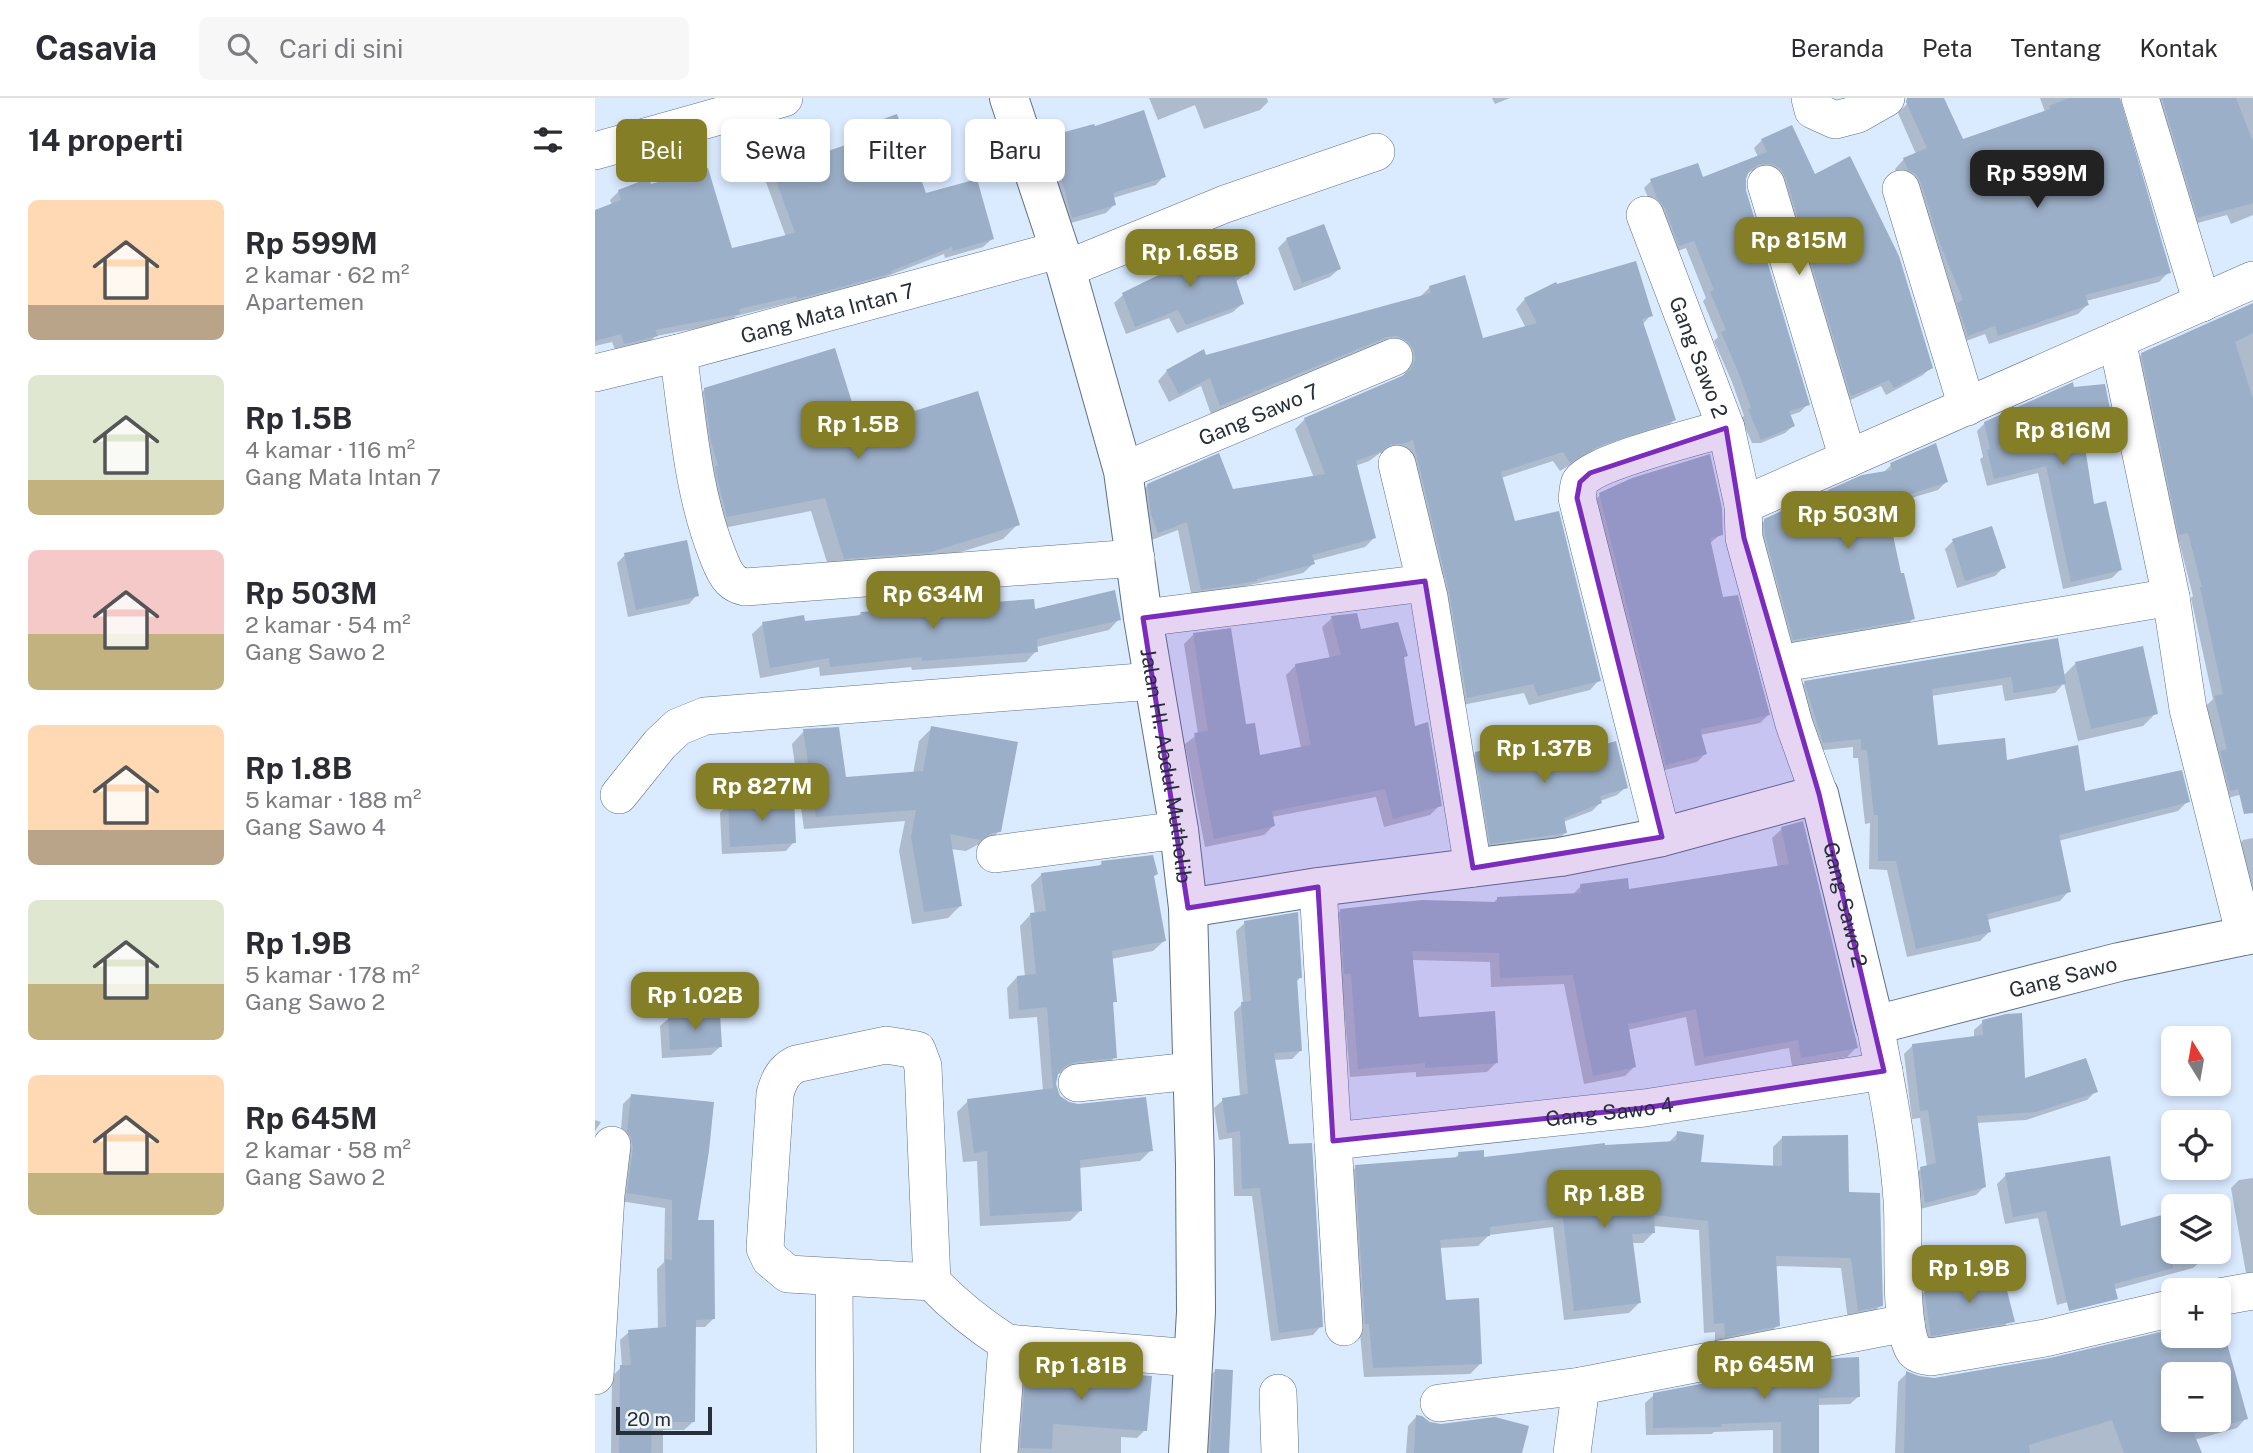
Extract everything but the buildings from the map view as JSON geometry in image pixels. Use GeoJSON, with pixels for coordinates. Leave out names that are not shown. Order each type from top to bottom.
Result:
{"type":"FeatureCollection","features":[{"type":"Feature","properties":{"kind":"street"},"geometry":{"type":"LineString","coordinates":[[595,151],[784,98]]}},
{"type":"Feature","properties":{"kind":"street","name":"Jalan HI. Abdul Mutholib"},"geometry":{"type":"LineString","coordinates":[[1009,98],[1062,259],[1123,471],[1143,618],[1179,830],[1188,908],[1196,1299],[1188,1453]]}},
{"type":"Feature","properties":{"kind":"street"},"geometry":{"type":"LineString","coordinates":[[1810,98],[1813,110],[1835,120],[1858,114],[1886,98]]}},
{"type":"Feature","properties":{"kind":"street"},"geometry":{"type":"LineString","coordinates":[[2140,98],[2202,303]]}},
{"type":"Feature","properties":{"kind":"street","name":"Gang Mata Intan 7"},"geometry":{"type":"LineString","coordinates":[[595,373],[1062,259],[1376,152]]}},
{"type":"Feature","properties":{"kind":"street"},"geometry":{"type":"LineString","coordinates":[[1766,184],[1848,459]]}},
{"type":"Feature","properties":{"kind":"street"},"geometry":{"type":"LineString","coordinates":[[1901,189],[1967,407]]}},
{"type":"Feature","properties":{"kind":"street","name":"Gang Sawo 2"},"geometry":{"type":"LineString","coordinates":[[1645,215],[1726,428],[1743,505],[1744,538],[1794,724],[1819,794],[1875,1025],[1892,1111],[1902,1200],[1906,1323],[1913,1349],[1918,1354],[1931,1357],[2045,1338],[2161,1311]]}},
{"type":"Feature","properties":{"kind":"street"},"geometry":{"type":"LineString","coordinates":[[1743,505],[2253,280]]}},
{"type":"Feature","properties":{"kind":"street"},"geometry":{"type":"LineString","coordinates":[[2117,340],[2171,597],[2188,709],[2249,935]]}},
{"type":"Feature","properties":{"kind":"street"},"geometry":{"type":"LineString","coordinates":[[678,353],[699,497],[721,564],[737,585],[745,587],[1136,558]]}},
{"type":"Feature","properties":{"kind":"street","name":"Gang Sawo 7"},"geometry":{"type":"LineString","coordinates":[[1123,471],[1394,357]]}},
{"type":"Feature","properties":{"kind":"street"},"geometry":{"type":"LineString","coordinates":[[1662,836],[1577,498],[1580,482],[1590,473],[1617,461],[1726,428]]}},
{"type":"Feature","properties":{"kind":"street"},"geometry":{"type":"LineString","coordinates":[[1397,464],[1429,597],[1473,868]]}},
{"type":"Feature","properties":{"kind":"street"},"geometry":{"type":"LineString","coordinates":[[1143,618],[1425,581]]}},
{"type":"Feature","properties":{"kind":"street"},"geometry":{"type":"LineString","coordinates":[[1778,664],[2171,597]]}},
{"type":"Feature","properties":{"kind":"street"},"geometry":{"type":"LineString","coordinates":[[619,795],[660,744],[678,727],[705,716],[1153,681]]}},
{"type":"Feature","properties":{"kind":"street"},"geometry":{"type":"LineString","coordinates":[[1188,908],[1318,887],[1560,857],[1662,836],[1819,794]]}},
{"type":"Feature","properties":{"kind":"street"},"geometry":{"type":"LineString","coordinates":[[995,854],[1179,830]]}},
{"type":"Feature","properties":{"kind":"street"},"geometry":{"type":"LineString","coordinates":[[1318,887],[1344,1327]]}},
{"type":"Feature","properties":{"kind":"street","name":"Gang Sawo"},"geometry":{"type":"LineString","coordinates":[[1875,1025],[2119,962],[2249,935]]}},
{"type":"Feature","properties":{"kind":"street"},"geometry":{"type":"LineString","coordinates":[[932,1283],[923,1066],[917,1050],[887,1045],[796,1064],[787,1069],[780,1078],[775,1094],[765,1248],[770,1259],[788,1274],[932,1283],[958,1309],[1007,1343],[1193,1358]]}},
{"type":"Feature","properties":{"kind":"street"},"geometry":{"type":"LineString","coordinates":[[1077,1083],[1192,1071]]}},
{"type":"Feature","properties":{"kind":"street","name":"Gang Sawo 4"},"geometry":{"type":"LineString","coordinates":[[1333,1141],[1644,1108],[1884,1071]]}},
{"type":"Feature","properties":{"kind":"street"},"geometry":{"type":"LineString","coordinates":[[595,1376],[606,1195],[612,1144]]}},
{"type":"Feature","properties":{"kind":"street"},"geometry":{"type":"LineString","coordinates":[[834,1277],[835,1453]]}},
{"type":"Feature","properties":{"kind":"street"},"geometry":{"type":"LineString","coordinates":[[2231,1295],[2253,1291]]}},
{"type":"Feature","properties":{"kind":"street"},"geometry":{"type":"LineString","coordinates":[[1439,1402],[1581,1386],[1906,1323]]}},
{"type":"Feature","properties":{"kind":"street"},"geometry":{"type":"LineString","coordinates":[[999,1453],[1007,1343]]}},
{"type":"Feature","properties":{"kind":"street"},"geometry":{"type":"LineString","coordinates":[[1571,1453],[1581,1386]]}},
{"type":"Feature","properties":{"kind":"street"},"geometry":{"type":"LineString","coordinates":[[1278,1393],[1280,1453]]}},
{"type":"Feature","properties":{"kind":"highlighted area"},"geometry":{"type":"Polygon","coordinates":[[[1726,428],[1744,538],[1819,794],[1884,1071],[1644,1108],[1333,1141],[1318,887],[1188,908],[1143,618],[1425,581],[1473,868],[1662,837],[1577,498],[1580,482],[1590,473],[1726,428]]]}}]}
